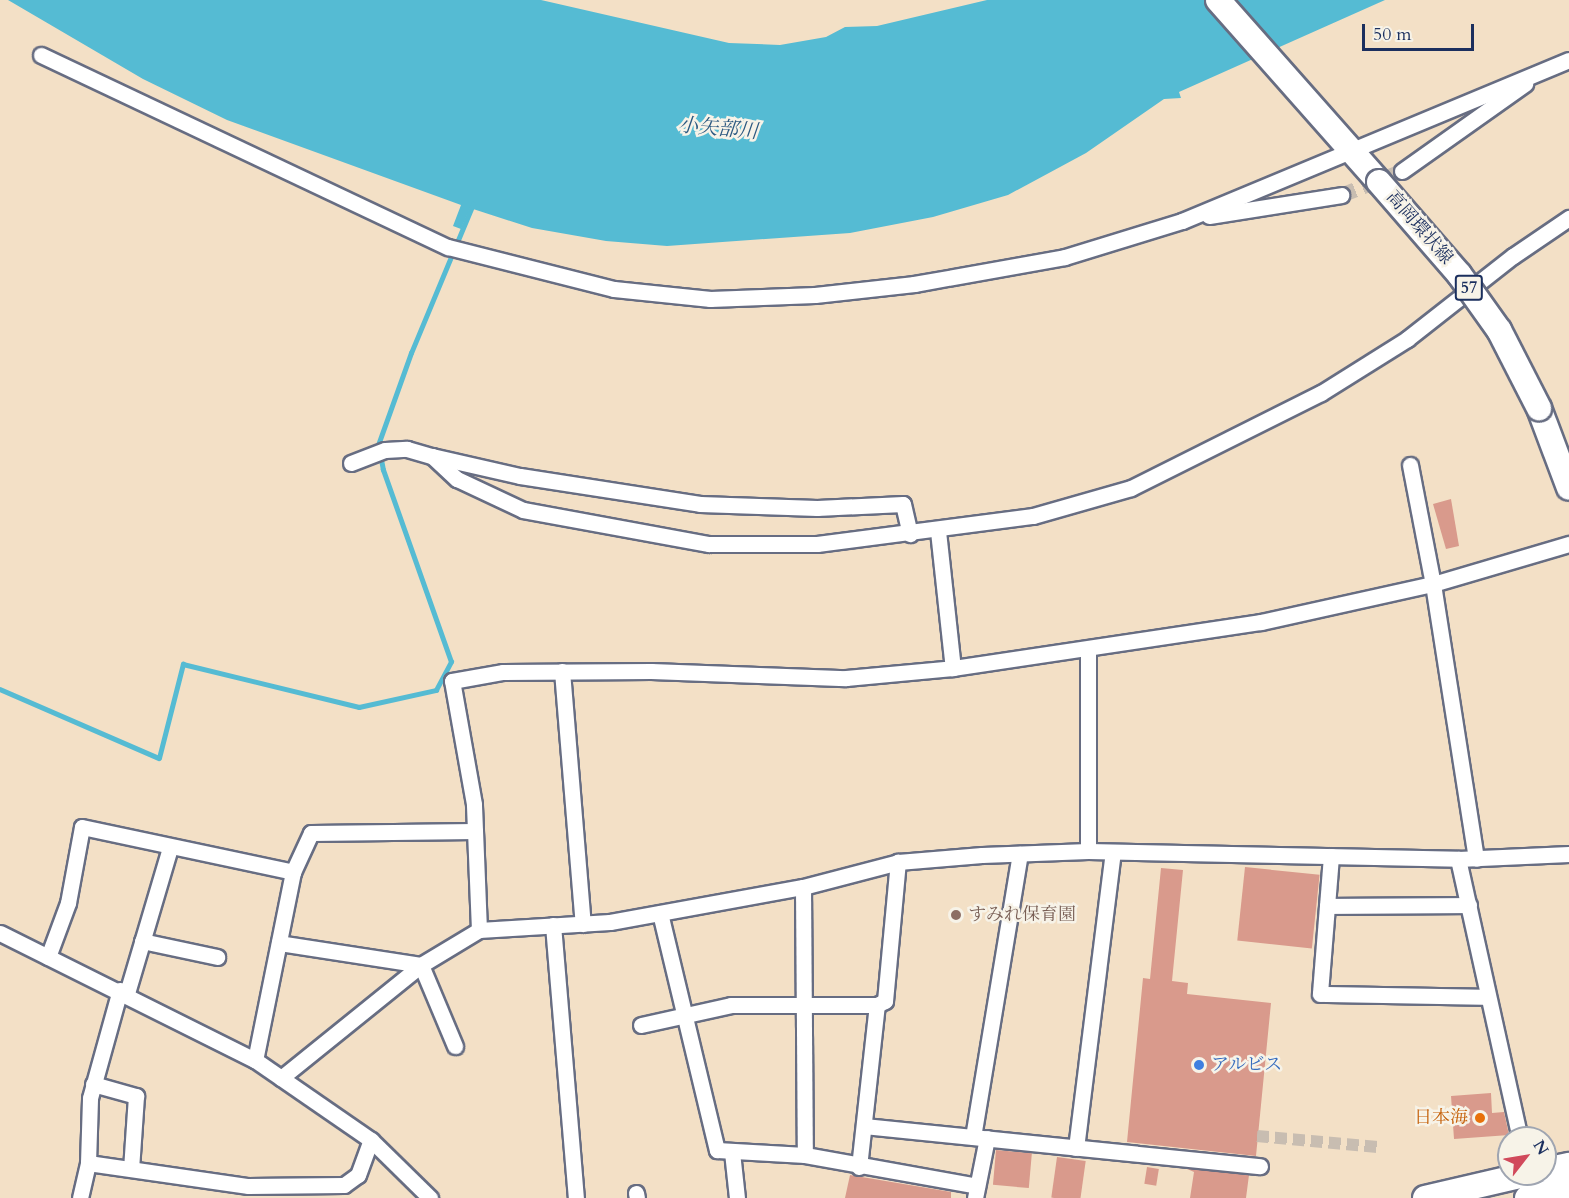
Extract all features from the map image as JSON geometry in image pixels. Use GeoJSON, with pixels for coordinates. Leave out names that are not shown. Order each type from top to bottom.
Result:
{"type":"FeatureCollection","features":[{"type":"Feature","properties":{"kind":"main road","name":"高岡環状線"},"geometry":{"type":"LineString","coordinates":[[1218,0],[1459,274],[1499,330],[1539,408],[1569,488]]}},
{"type":"Feature","properties":{"kind":"main road"},"geometry":{"type":"LineString","coordinates":[[1425,1198],[1508,1186]]}},
{"type":"Feature","properties":{"kind":"main road"},"geometry":{"type":"LineString","coordinates":[[1553,1186],[1569,1188]]}},
{"type":"Feature","properties":{"kind":"street"},"geometry":{"type":"LineString","coordinates":[[41,55],[448,247],[615,289],[710,299],[815,295],[914,284],[1065,257],[1182,221],[1348,148],[1569,60]]}},
{"type":"Feature","properties":{"kind":"street"},"geometry":{"type":"LineString","coordinates":[[1402,171],[1552,66]]}},
{"type":"Feature","properties":{"kind":"street"},"geometry":{"type":"LineString","coordinates":[[1182,221],[1341,195]]}},
{"type":"Feature","properties":{"kind":"street"},"geometry":{"type":"LineString","coordinates":[[432,456],[457,479],[524,510],[709,544],[817,544],[938,531],[1033,516],[1131,488],[1321,393],[1407,339],[1513,256],[1569,218]]}},
{"type":"Feature","properties":{"kind":"street"},"geometry":{"type":"LineString","coordinates":[[351,463],[385,450],[406,449],[520,476],[700,504],[818,508],[903,504],[910,534]]}},
{"type":"Feature","properties":{"kind":"street"},"geometry":{"type":"LineString","coordinates":[[1410,465],[1433,584],[1476,859]]}},
{"type":"Feature","properties":{"kind":"street"},"geometry":{"type":"LineString","coordinates":[[938,531],[953,668]]}},
{"type":"Feature","properties":{"kind":"street"},"geometry":{"type":"LineString","coordinates":[[479,930],[474,804],[452,681],[503,672],[562,671],[846,678],[953,668],[1261,622],[1433,584],[1569,544]]}},
{"type":"Feature","properties":{"kind":"street"},"geometry":{"type":"LineString","coordinates":[[1088,649],[1088,851]]}},
{"type":"Feature","properties":{"kind":"street"},"geometry":{"type":"LineString","coordinates":[[562,671],[583,924]]}},
{"type":"Feature","properties":{"kind":"street"},"geometry":{"type":"LineString","coordinates":[[48,957],[68,903],[82,827],[170,848],[293,872]]}},
{"type":"Feature","properties":{"kind":"street"},"geometry":{"type":"LineString","coordinates":[[255,1060],[293,872],[311,833],[475,831]]}},
{"type":"Feature","properties":{"kind":"street"},"geometry":{"type":"LineString","coordinates":[[80,1198],[88,1163],[93,1084],[142,941],[170,848]]}},
{"type":"Feature","properties":{"kind":"street"},"geometry":{"type":"LineString","coordinates":[[281,1078],[421,965],[479,930],[583,924],[660,913],[803,886],[898,862],[1088,851],[1458,859],[1569,854]]}},
{"type":"Feature","properties":{"kind":"street"},"geometry":{"type":"LineString","coordinates":[[1076,1148],[1113,852]]}},
{"type":"Feature","properties":{"kind":"street"},"geometry":{"type":"LineString","coordinates":[[660,913],[717,1150],[805,1155],[976,1192],[980,1138],[1020,854]]}},
{"type":"Feature","properties":{"kind":"street"},"geometry":{"type":"LineString","coordinates":[[1330,856],[1320,994],[1488,997]]}},
{"type":"Feature","properties":{"kind":"street"},"geometry":{"type":"LineString","coordinates":[[1458,859],[1517,1126]]}},
{"type":"Feature","properties":{"kind":"street"},"geometry":{"type":"LineString","coordinates":[[641,1025],[731,1005],[878,1005],[885,1001],[898,862]]}},
{"type":"Feature","properties":{"kind":"street"},"geometry":{"type":"LineString","coordinates":[[803,886],[805,1155]]}},
{"type":"Feature","properties":{"kind":"street"},"geometry":{"type":"LineString","coordinates":[[1327,906],[1469,905]]}},
{"type":"Feature","properties":{"kind":"street"},"geometry":{"type":"LineString","coordinates":[[553,925],[576,1198]]}},
{"type":"Feature","properties":{"kind":"street"},"geometry":{"type":"LineString","coordinates":[[0,933],[123,992],[255,1060],[371,1140],[430,1198]]}},
{"type":"Feature","properties":{"kind":"street"},"geometry":{"type":"LineString","coordinates":[[142,941],[217,957]]}},
{"type":"Feature","properties":{"kind":"street"},"geometry":{"type":"LineString","coordinates":[[279,943],[421,965]]}},
{"type":"Feature","properties":{"kind":"street"},"geometry":{"type":"LineString","coordinates":[[421,965],[455,1046]]}},
{"type":"Feature","properties":{"kind":"street"},"geometry":{"type":"LineString","coordinates":[[859,1167],[878,1005]]}},
{"type":"Feature","properties":{"kind":"street"},"geometry":{"type":"LineString","coordinates":[[93,1084],[136,1096],[131,1169]]}},
{"type":"Feature","properties":{"kind":"street"},"geometry":{"type":"LineString","coordinates":[[864,1126],[1260,1166]]}},
{"type":"Feature","properties":{"kind":"street"},"geometry":{"type":"LineString","coordinates":[[88,1163],[248,1192],[344,1185],[358,1175],[371,1140]]}},
{"type":"Feature","properties":{"kind":"street"},"geometry":{"type":"LineString","coordinates":[[732,1152],[737,1198]]}},
{"type":"Feature","properties":{"kind":"water","name":"小矢部川"},"geometry":{"type":"Polygon","coordinates":[[[8,0],[541,0],[729,43],[780,45],[826,37],[845,27],[877,26],[987,0],[1385,0],[1179,92],[1181,98],[1164,99],[1086,153],[1008,195],[933,217],[850,233],[667,246],[606,241],[532,228],[470,208],[461,229],[453,226],[461,205],[227,120],[143,79],[8,0]]]}},
{"type":"Feature","properties":{"kind":"building"},"geometry":{"type":"Polygon","coordinates":[[[1451,499],[1459,546],[1446,549],[1433,504],[1451,499]]]}},
{"type":"Feature","properties":{"kind":"building"},"geometry":{"type":"Polygon","coordinates":[[[1245,867],[1320,875],[1312,948],[1237,941],[1245,867]]]}},
{"type":"Feature","properties":{"kind":"building","name":"アルビス"},"geometry":{"type":"Polygon","coordinates":[[[1161,868],[1183,870],[1172,981],[1188,983],[1187,994],[1271,1003],[1256,1156],[1127,1142],[1143,978],[1150,979],[1161,868]]]}},
{"type":"Feature","properties":{"kind":"building","name":"日本海"},"geometry":{"type":"Polygon","coordinates":[[[1491,1093],[1492,1113],[1504,1112],[1507,1126],[1497,1126],[1497,1136],[1454,1139],[1451,1096],[1491,1093]]]}},
{"type":"Feature","properties":{"kind":"building"},"geometry":{"type":"Polygon","coordinates":[[[996,1150],[1032,1153],[1029,1188],[993,1185],[996,1150]]]}},
{"type":"Feature","properties":{"kind":"building"},"geometry":{"type":"Polygon","coordinates":[[[1057,1157],[1086,1161],[1081,1198],[1051,1198],[1057,1157]]]}},
{"type":"Feature","properties":{"kind":"building"},"geometry":{"type":"Polygon","coordinates":[[[1147,1167],[1159,1169],[1156,1186],[1144,1184],[1147,1167]]]}},
{"type":"Feature","properties":{"kind":"building"},"geometry":{"type":"Polygon","coordinates":[[[1185,1168],[1249,1175],[1246,1198],[1190,1198],[1194,1172],[1185,1168]]]}},
{"type":"Feature","properties":{"kind":"building"},"geometry":{"type":"Polygon","coordinates":[[[850,1175],[951,1192],[951,1198],[845,1198],[850,1175]]]}},
{"type":"Feature","properties":{"kind":"waterway"},"geometry":{"type":"LineString","coordinates":[[0,689],[159,758],[183,664],[359,707],[436,690],[451,662],[383,470],[378,445],[411,353],[473,204]]}},
{"type":"Feature","properties":{"kind":"tunnel"},"geometry":{"type":"LineString","coordinates":[[1341,195],[1402,171]]}},
{"type":"Feature","properties":{"kind":"tunnel"},"geometry":{"type":"LineString","coordinates":[[1257,1136],[1378,1147]]}},
{"type":"Feature","properties":{"kind":"place","name":"すみれ保育園"},"geometry":{"type":"Point","coordinates":[956,915]}},
{"type":"Feature","properties":{"kind":"place","name":"アルビス"},"geometry":{"type":"Point","coordinates":[1199,1065]}},
{"type":"Feature","properties":{"kind":"place","name":"日本海"},"geometry":{"type":"Point","coordinates":[1480,1118]}}]}
